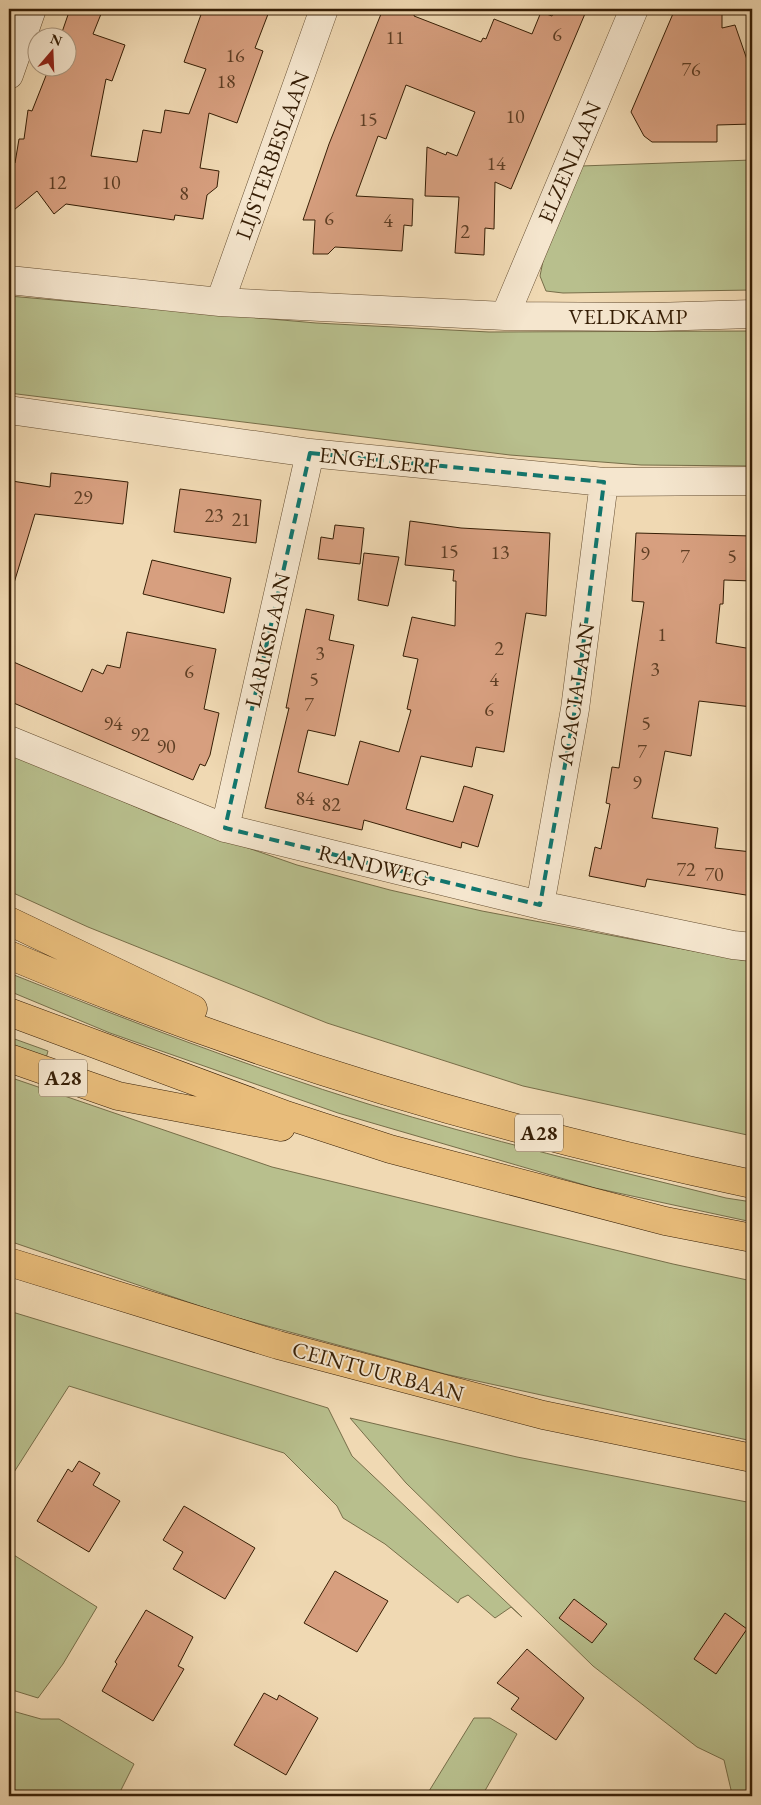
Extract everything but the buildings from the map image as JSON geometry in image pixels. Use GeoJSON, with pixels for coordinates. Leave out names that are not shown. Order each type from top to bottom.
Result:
{"type":"FeatureCollection","features":[{"type":"Feature","properties":{"kind":"main road","name":"A28"},"geometry":{"type":"LineString","coordinates":[[9,921],[328,1074]]}},
{"type":"Feature","properties":{"kind":"main road","name":"A28"},"geometry":{"type":"LineString","coordinates":[[9,954],[189,1025],[328,1074],[524,1130],[684,1170],[752,1184]]}},
{"type":"Feature","properties":{"kind":"main road","name":"A28"},"geometry":{"type":"LineString","coordinates":[[9,1012],[286,1115],[390,1149]]}},
{"type":"Feature","properties":{"kind":"main road","name":"A28"},"geometry":{"type":"LineString","coordinates":[[9,1058],[118,1096],[390,1149],[656,1218],[752,1238]]}},
{"type":"Feature","properties":{"kind":"main road","name":"CEINTUURBAAN"},"geometry":{"type":"LineString","coordinates":[[9,1262],[316,1355],[542,1415],[752,1458]]}},
{"type":"Feature","properties":{"kind":"street"},"geometry":{"type":"LineString","coordinates":[[9,75],[32,9]]}},
{"type":"Feature","properties":{"kind":"street","name":"LIJSTERBESLAAN"},"geometry":{"type":"LineString","coordinates":[[220,302],[324,9]]}},
{"type":"Feature","properties":{"kind":"street","name":"ELZENLAAN"},"geometry":{"type":"LineString","coordinates":[[505,316],[634,9]]}},
{"type":"Feature","properties":{"kind":"street"},"geometry":{"type":"LineString","coordinates":[[9,280],[220,302],[505,316]]}},
{"type":"Feature","properties":{"kind":"street","name":"VELDKAMP"},"geometry":{"type":"LineString","coordinates":[[505,316],[654,317],[752,314]]}},
{"type":"Feature","properties":{"kind":"street","name":"ENGELSERF"},"geometry":{"type":"LineString","coordinates":[[9,410],[310,453],[604,482],[752,481]]}},
{"type":"Feature","properties":{"kind":"street","name":"LARIKSLAAN"},"geometry":{"type":"LineString","coordinates":[[225,828],[310,453]]}},
{"type":"Feature","properties":{"kind":"street","name":"ACACIALAAN"},"geometry":{"type":"LineString","coordinates":[[540,905],[575,709],[604,482]]}},
{"type":"Feature","properties":{"kind":"street","name":"RANDWEG"},"geometry":{"type":"LineString","coordinates":[[9,740],[225,828],[540,905],[733,945],[752,947]]}},
{"type":"Feature","properties":{"kind":"highlighted area"},"geometry":{"type":"Polygon","coordinates":[[[310,453],[604,482],[575,709],[540,905],[225,828],[310,453]]]}},
{"type":"Feature","properties":{"kind":"green space"},"geometry":{"type":"Polygon","coordinates":[[[752,160],[752,290],[563,293],[546,291],[540,276],[544,256],[581,166],[752,160]]]}},
{"type":"Feature","properties":{"kind":"green space"},"geometry":{"type":"Polygon","coordinates":[[[9,296],[316,323],[489,332],[752,331],[752,466],[641,465],[510,455],[9,393],[9,296]]]}},
{"type":"Feature","properties":{"kind":"green space"},"geometry":{"type":"Polygon","coordinates":[[[9,751],[159,817],[297,865],[390,890],[482,911],[752,962],[752,1136],[523,1086],[327,1023],[88,927],[9,891],[9,751]]]}},
{"type":"Feature","properties":{"kind":"green space"},"geometry":{"type":"Polygon","coordinates":[[[9,973],[187,1042],[368,1104],[546,1153],[726,1198],[752,1202],[752,1222],[595,1188],[338,1113],[110,1033],[9,991],[9,973]]]}},
{"type":"Feature","properties":{"kind":"green space"},"geometry":{"type":"Polygon","coordinates":[[[9,1037],[48,1051],[45,1062],[9,1049],[9,1037]]]}},
{"type":"Feature","properties":{"kind":"green space"},"geometry":{"type":"Polygon","coordinates":[[[9,1077],[272,1167],[673,1264],[752,1281],[752,1441],[445,1374],[223,1314],[9,1241],[9,1077]]]}},
{"type":"Feature","properties":{"kind":"green space"},"geometry":{"type":"Polygon","coordinates":[[[9,1311],[328,1408],[352,1456],[522,1617],[511,1607],[495,1618],[468,1595],[460,1599],[458,1603],[385,1544],[343,1518],[337,1506],[284,1453],[69,1386],[9,1480],[9,1371],[13,1366],[9,1364],[9,1311]]]}},
{"type":"Feature","properties":{"kind":"green space"},"geometry":{"type":"Polygon","coordinates":[[[350,1418],[517,1457],[752,1503],[752,1796],[732,1794],[724,1760],[697,1747],[593,1666],[406,1483],[350,1418]]]}},
{"type":"Feature","properties":{"kind":"green space"},"geometry":{"type":"Polygon","coordinates":[[[9,1552],[97,1607],[63,1664],[38,1698],[9,1689],[9,1552]]]}},
{"type":"Feature","properties":{"kind":"green space"},"geometry":{"type":"Polygon","coordinates":[[[9,1710],[41,1719],[59,1719],[134,1764],[118,1796],[9,1796],[9,1710]]]}},
{"type":"Feature","properties":{"kind":"green space"},"geometry":{"type":"Polygon","coordinates":[[[474,1718],[490,1718],[517,1734],[482,1796],[426,1796],[474,1718]]]}}]}
